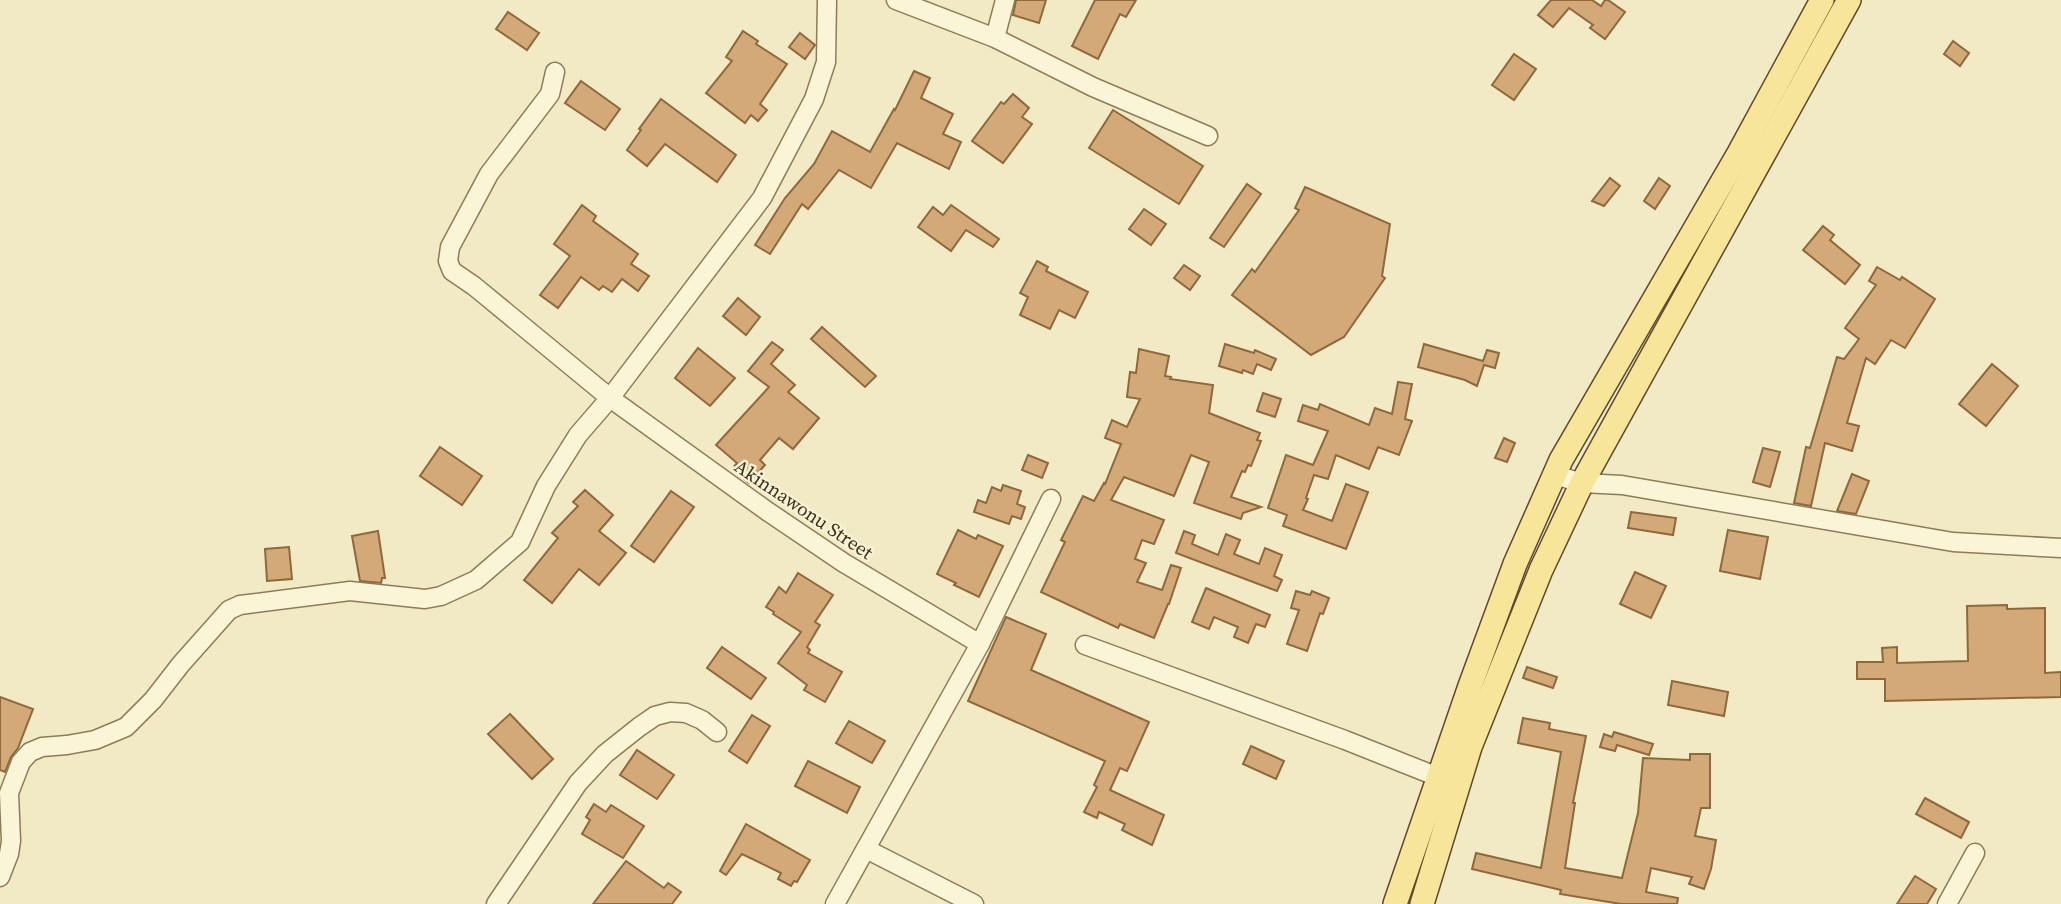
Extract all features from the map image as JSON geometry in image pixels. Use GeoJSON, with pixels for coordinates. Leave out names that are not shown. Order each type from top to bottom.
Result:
{"type":"FeatureCollection","features":[{"type":"Feature","properties":{"kind":"main road"},"geometry":{"type":"LineString","coordinates":[[1395,904],[1515,564],[1555,475],[1739,153],[1822,0]]}},
{"type":"Feature","properties":{"kind":"main road"},"geometry":{"type":"LineString","coordinates":[[1422,904],[1471,747],[1541,570],[1582,483],[1849,0]]}},
{"type":"Feature","properties":{"kind":"street"},"geometry":{"type":"LineString","coordinates":[[0,877],[11,841],[9,793],[21,762],[30,752],[43,747],[95,740],[125,727],[153,700],[229,610],[240,605],[350,591],[425,599],[441,596],[476,580],[520,542],[546,486],[578,435],[610,398],[762,198],[814,99],[826,62],[827,0]]}},
{"type":"Feature","properties":{"kind":"street"},"geometry":{"type":"LineString","coordinates":[[896,0],[995,38],[1093,88],[1208,136]]}},
{"type":"Feature","properties":{"kind":"street"},"geometry":{"type":"LineString","coordinates":[[995,38],[1005,0]]}},
{"type":"Feature","properties":{"kind":"street","name":"Akinnawonu Street"},"geometry":{"type":"LineString","coordinates":[[555,72],[550,94],[489,174],[450,247],[448,261],[452,271],[610,398],[767,511],[844,563],[981,644]]}},
{"type":"Feature","properties":{"kind":"street"},"geometry":{"type":"LineString","coordinates":[[1555,475],[1582,483],[1622,485],[1953,542],[2061,548]]}},
{"type":"Feature","properties":{"kind":"street"},"geometry":{"type":"LineString","coordinates":[[835,904],[981,644],[1051,499]]}},
{"type":"Feature","properties":{"kind":"street"},"geometry":{"type":"LineString","coordinates":[[1085,645],[1438,777]]}},
{"type":"Feature","properties":{"kind":"street"},"geometry":{"type":"LineString","coordinates":[[496,904],[578,783],[605,754],[639,727],[655,716],[670,712],[686,713],[702,720],[717,732]]}},
{"type":"Feature","properties":{"kind":"street"},"geometry":{"type":"LineString","coordinates":[[866,849],[974,904]]}},
{"type":"Feature","properties":{"kind":"street"},"geometry":{"type":"LineString","coordinates":[[1947,904],[1975,853]]}},
{"type":"Feature","properties":{"kind":"building"},"geometry":{"type":"Polygon","coordinates":[[[1016,0],[1046,0],[1039,23],[1013,15],[1016,0]]]}},
{"type":"Feature","properties":{"kind":"building"},"geometry":{"type":"Polygon","coordinates":[[[1095,0],[1136,0],[1126,17],[1120,14],[1098,59],[1072,46],[1095,0]]]}},
{"type":"Feature","properties":{"kind":"building"},"geometry":{"type":"Polygon","coordinates":[[[1551,0],[1592,0],[1601,6],[1608,0],[1625,12],[1605,39],[1590,28],[1593,25],[1569,8],[1553,27],[1538,15],[1551,0]]]}},
{"type":"Feature","properties":{"kind":"building"},"geometry":{"type":"Polygon","coordinates":[[[508,12],[539,33],[527,50],[496,29],[508,12]]]}},
{"type":"Feature","properties":{"kind":"building"},"geometry":{"type":"Polygon","coordinates":[[[743,31],[758,41],[756,44],[787,64],[760,104],[767,110],[758,121],[751,115],[745,123],[706,93],[732,61],[726,57],[743,31]]]}},
{"type":"Feature","properties":{"kind":"building"},"geometry":{"type":"Polygon","coordinates":[[[800,33],[815,45],[805,59],[789,47],[800,33]]]}},
{"type":"Feature","properties":{"kind":"building"},"geometry":{"type":"Polygon","coordinates":[[[1953,41],[1969,53],[1960,66],[1944,54],[1953,41]]]}},
{"type":"Feature","properties":{"kind":"building"},"geometry":{"type":"Polygon","coordinates":[[[1514,54],[1536,69],[1514,100],[1492,85],[1514,54]]]}},
{"type":"Feature","properties":{"kind":"building"},"geometry":{"type":"Polygon","coordinates":[[[914,71],[930,78],[921,98],[953,114],[943,134],[961,142],[949,169],[897,143],[871,188],[839,170],[808,209],[802,204],[770,254],[755,245],[785,198],[814,164],[832,131],[870,152],[914,71]]]}},
{"type":"Feature","properties":{"kind":"building"},"geometry":{"type":"Polygon","coordinates":[[[581,81],[620,109],[605,130],[565,103],[581,81]]]}},
{"type":"Feature","properties":{"kind":"building"},"geometry":{"type":"Polygon","coordinates":[[[1013,94],[1029,108],[1022,117],[1032,124],[1003,163],[972,141],[1001,102],[1004,104],[1013,94]]]}},
{"type":"Feature","properties":{"kind":"building"},"geometry":{"type":"Polygon","coordinates":[[[661,99],[736,155],[717,182],[665,144],[647,166],[627,150],[661,99]]]}},
{"type":"Feature","properties":{"kind":"building"},"geometry":{"type":"Polygon","coordinates":[[[1113,110],[1203,166],[1179,204],[1089,148],[1113,110]]]}},
{"type":"Feature","properties":{"kind":"building"},"geometry":{"type":"Polygon","coordinates":[[[1610,178],[1620,186],[1604,206],[1592,201],[1610,178]]]}},
{"type":"Feature","properties":{"kind":"building"},"geometry":{"type":"Polygon","coordinates":[[[1659,178],[1670,186],[1655,209],[1644,201],[1659,178]]]}},
{"type":"Feature","properties":{"kind":"building"},"geometry":{"type":"Polygon","coordinates":[[[1247,184],[1261,194],[1224,247],[1210,238],[1247,184]]]}},
{"type":"Feature","properties":{"kind":"building"},"geometry":{"type":"Polygon","coordinates":[[[1305,187],[1390,224],[1382,276],[1385,278],[1344,337],[1311,355],[1232,295],[1252,269],[1255,272],[1299,210],[1295,208],[1305,187]]]}},
{"type":"Feature","properties":{"kind":"building"},"geometry":{"type":"Polygon","coordinates":[[[582,205],[596,216],[593,221],[638,254],[631,264],[649,276],[638,291],[622,279],[612,292],[603,286],[599,290],[581,277],[558,308],[540,295],[570,256],[554,244],[582,205]]]}},
{"type":"Feature","properties":{"kind":"building"},"geometry":{"type":"Polygon","coordinates":[[[951,205],[999,239],[993,247],[966,230],[951,251],[918,227],[933,207],[943,215],[951,205]]]}},
{"type":"Feature","properties":{"kind":"building"},"geometry":{"type":"Polygon","coordinates":[[[1144,209],[1166,224],[1151,245],[1129,229],[1144,209]]]}},
{"type":"Feature","properties":{"kind":"building"},"geometry":{"type":"Polygon","coordinates":[[[1823,226],[1834,235],[1830,240],[1860,265],[1845,284],[1803,250],[1823,226]]]}},
{"type":"Feature","properties":{"kind":"building"},"geometry":{"type":"Polygon","coordinates":[[[1037,261],[1048,267],[1046,271],[1088,292],[1075,318],[1059,310],[1050,329],[1020,315],[1028,297],[1020,293],[1037,261]]]}},
{"type":"Feature","properties":{"kind":"building"},"geometry":{"type":"Polygon","coordinates":[[[1184,265],[1200,276],[1190,290],[1174,278],[1184,265]]]}},
{"type":"Feature","properties":{"kind":"building"},"geometry":{"type":"Polygon","coordinates":[[[1877,267],[1900,280],[1902,277],[1935,299],[1905,348],[1891,340],[1875,364],[1866,358],[1847,423],[1859,426],[1852,451],[1825,443],[1811,506],[1794,503],[1806,447],[1810,448],[1837,357],[1844,359],[1859,339],[1845,328],[1876,285],[1869,281],[1877,267]]]}},
{"type":"Feature","properties":{"kind":"building"},"geometry":{"type":"Polygon","coordinates":[[[738,298],[760,317],[746,335],[723,316],[738,298]]]}},
{"type":"Feature","properties":{"kind":"building"},"geometry":{"type":"Polygon","coordinates":[[[822,327],[876,376],[865,387],[811,339],[822,327]]]}},
{"type":"Feature","properties":{"kind":"building"},"geometry":{"type":"Polygon","coordinates":[[[772,342],[783,350],[771,364],[795,385],[788,392],[819,418],[793,449],[779,438],[760,460],[765,465],[749,483],[732,469],[737,463],[716,445],[769,387],[748,371],[772,342]]]}},
{"type":"Feature","properties":{"kind":"building"},"geometry":{"type":"Polygon","coordinates":[[[1225,344],[1254,353],[1255,350],[1276,359],[1271,370],[1257,364],[1253,374],[1243,370],[1242,373],[1219,366],[1225,344]]]}},
{"type":"Feature","properties":{"kind":"building"},"geometry":{"type":"Polygon","coordinates":[[[1424,344],[1483,361],[1487,350],[1499,353],[1495,368],[1484,365],[1477,386],[1418,367],[1424,344]]]}},
{"type":"Feature","properties":{"kind":"building"},"geometry":{"type":"Polygon","coordinates":[[[698,348],[735,378],[710,406],[675,378],[698,348]]]}},
{"type":"Feature","properties":{"kind":"building"},"geometry":{"type":"Polygon","coordinates":[[[1139,349],[1169,356],[1165,376],[1171,377],[1170,379],[1213,385],[1209,413],[1260,433],[1257,440],[1261,441],[1251,466],[1248,465],[1245,472],[1242,471],[1231,497],[1261,507],[1243,513],[1241,519],[1194,503],[1209,462],[1191,455],[1174,496],[1124,477],[1111,500],[1164,520],[1154,544],[1142,540],[1135,559],[1146,563],[1137,582],[1162,590],[1171,565],[1181,568],[1154,638],[1120,624],[1118,628],[1041,592],[1065,542],[1061,540],[1083,496],[1094,501],[1105,484],[1121,444],[1105,438],[1112,420],[1127,427],[1140,399],[1127,397],[1130,372],[1136,373],[1139,349]]]}},
{"type":"Feature","properties":{"kind":"building"},"geometry":{"type":"Polygon","coordinates":[[[1992,364],[2018,386],[1986,426],[1959,404],[1992,364]]]}},
{"type":"Feature","properties":{"kind":"building"},"geometry":{"type":"Polygon","coordinates":[[[1398,382],[1412,384],[1405,419],[1412,421],[1399,455],[1378,447],[1369,469],[1336,455],[1328,479],[1314,475],[1306,498],[1308,499],[1303,510],[1332,521],[1346,484],[1368,492],[1346,549],[1283,526],[1287,515],[1268,508],[1286,455],[1313,465],[1328,431],[1298,421],[1303,405],[1318,410],[1320,404],[1369,425],[1375,408],[1392,414],[1398,382]]]}},
{"type":"Feature","properties":{"kind":"building"},"geometry":{"type":"Polygon","coordinates":[[[1263,393],[1281,399],[1275,417],[1257,411],[1263,393]]]}},
{"type":"Feature","properties":{"kind":"building"},"geometry":{"type":"Polygon","coordinates":[[[1504,438],[1515,443],[1507,462],[1495,458],[1504,438]]]}},
{"type":"Feature","properties":{"kind":"building"},"geometry":{"type":"Polygon","coordinates":[[[440,447],[482,476],[462,505],[420,476],[440,447]]]}},
{"type":"Feature","properties":{"kind":"building"},"geometry":{"type":"Polygon","coordinates":[[[1763,448],[1780,452],[1770,487],[1753,482],[1763,448]]]}},
{"type":"Feature","properties":{"kind":"building"},"geometry":{"type":"Polygon","coordinates":[[[1028,455],[1048,463],[1042,478],[1022,470],[1028,455]]]}},
{"type":"Feature","properties":{"kind":"building"},"geometry":{"type":"Polygon","coordinates":[[[1852,474],[1869,481],[1856,514],[1837,511],[1852,474]]]}},
{"type":"Feature","properties":{"kind":"building"},"geometry":{"type":"Polygon","coordinates":[[[1003,485],[1021,491],[1017,504],[1025,507],[1021,519],[1012,516],[1009,524],[974,512],[978,500],[986,503],[992,487],[1001,491],[1003,485]]]}},
{"type":"Feature","properties":{"kind":"building"},"geometry":{"type":"Polygon","coordinates":[[[585,490],[613,515],[599,531],[626,553],[599,585],[579,569],[552,603],[524,580],[558,538],[552,533],[578,506],[573,502],[585,490]]]}},
{"type":"Feature","properties":{"kind":"building"},"geometry":{"type":"Polygon","coordinates":[[[671,491],[694,507],[654,562],[631,546],[671,491]]]}},
{"type":"Feature","properties":{"kind":"building"},"geometry":{"type":"Polygon","coordinates":[[[1631,512],[1676,518],[1673,535],[1628,528],[1631,512]]]}},
{"type":"Feature","properties":{"kind":"building"},"geometry":{"type":"Polygon","coordinates":[[[958,530],[976,539],[978,535],[1003,546],[979,597],[937,574],[958,530]]]}},
{"type":"Feature","properties":{"kind":"building"},"geometry":{"type":"Polygon","coordinates":[[[1728,530],[1768,537],[1760,579],[1720,571],[1728,530]]]}},
{"type":"Feature","properties":{"kind":"building"},"geometry":{"type":"Polygon","coordinates":[[[378,531],[385,578],[382,578],[381,583],[360,581],[352,536],[378,531]]]}},
{"type":"Feature","properties":{"kind":"building"},"geometry":{"type":"Polygon","coordinates":[[[1184,531],[1195,535],[1192,544],[1218,555],[1226,534],[1240,540],[1234,554],[1259,564],[1265,548],[1282,555],[1274,576],[1282,580],[1277,591],[1176,553],[1184,531]]]}},
{"type":"Feature","properties":{"kind":"building"},"geometry":{"type":"Polygon","coordinates":[[[289,547],[292,579],[267,581],[265,549],[289,547]]]}},
{"type":"Feature","properties":{"kind":"building"},"geometry":{"type":"Polygon","coordinates":[[[1635,572],[1666,586],[1651,618],[1620,604],[1635,572]]]}},
{"type":"Feature","properties":{"kind":"building"},"geometry":{"type":"Polygon","coordinates":[[[798,573],[833,595],[815,622],[820,625],[807,647],[810,650],[808,653],[842,672],[825,702],[804,690],[807,685],[778,663],[801,632],[766,607],[779,587],[786,593],[798,573]]]}},
{"type":"Feature","properties":{"kind":"building"},"geometry":{"type":"Polygon","coordinates":[[[1206,588],[1270,615],[1265,627],[1256,624],[1248,643],[1234,637],[1238,627],[1214,617],[1209,629],[1192,622],[1206,588]]]}},
{"type":"Feature","properties":{"kind":"building"},"geometry":{"type":"Polygon","coordinates":[[[1296,591],[1310,595],[1312,591],[1329,598],[1323,614],[1320,613],[1307,651],[1287,644],[1299,610],[1291,608],[1296,591]]]}},
{"type":"Feature","properties":{"kind":"building"},"geometry":{"type":"Polygon","coordinates":[[[2007,605],[2007,609],[2045,608],[2045,673],[2061,672],[2061,697],[1885,701],[1885,679],[1857,679],[1857,662],[1883,662],[1882,648],[1897,647],[1897,663],[1968,661],[1967,606],[2007,605]]]}},
{"type":"Feature","properties":{"kind":"building"},"geometry":{"type":"Polygon","coordinates":[[[1006,617],[1046,634],[1031,670],[1149,722],[1127,771],[1120,768],[1110,790],[1164,815],[1152,845],[1122,830],[1125,824],[1099,812],[1097,818],[1084,812],[1097,787],[1094,785],[1105,761],[968,701],[1006,617]]]}},
{"type":"Feature","properties":{"kind":"building"},"geometry":{"type":"Polygon","coordinates":[[[722,647],[766,678],[751,699],[707,668],[722,647]]]}},
{"type":"Feature","properties":{"kind":"building"},"geometry":{"type":"Polygon","coordinates":[[[1527,667],[1557,677],[1553,688],[1523,678],[1527,667]]]}},
{"type":"Feature","properties":{"kind":"building"},"geometry":{"type":"Polygon","coordinates":[[[1672,681],[1728,692],[1724,716],[1668,705],[1672,681]]]}},
{"type":"Feature","properties":{"kind":"building"},"geometry":{"type":"Polygon","coordinates":[[[0,697],[33,709],[18,748],[5,772],[0,770],[0,697]]]}},
{"type":"Feature","properties":{"kind":"building"},"geometry":{"type":"Polygon","coordinates":[[[510,714],[553,759],[532,779],[488,734],[510,714]]]}},
{"type":"Feature","properties":{"kind":"building"},"geometry":{"type":"Polygon","coordinates":[[[752,715],[770,726],[747,763],[729,751],[752,715]]]}},
{"type":"Feature","properties":{"kind":"building"},"geometry":{"type":"Polygon","coordinates":[[[1523,718],[1550,723],[1549,729],[1586,736],[1573,803],[1565,868],[1622,878],[1638,813],[1643,758],[1690,760],[1690,754],[1710,754],[1710,808],[1701,808],[1695,836],[1716,840],[1704,889],[1689,884],[1692,877],[1651,868],[1646,892],[1678,898],[1677,904],[1621,904],[1560,894],[1561,890],[1472,869],[1476,853],[1541,868],[1561,752],[1518,743],[1523,718]]]}},
{"type":"Feature","properties":{"kind":"building"},"geometry":{"type":"Polygon","coordinates":[[[849,721],[885,741],[872,763],[836,743],[849,721]]]}},
{"type":"Feature","properties":{"kind":"building"},"geometry":{"type":"Polygon","coordinates":[[[1614,732],[1653,744],[1649,755],[1617,745],[1615,751],[1600,747],[1604,734],[1612,737],[1614,732]]]}},
{"type":"Feature","properties":{"kind":"building"},"geometry":{"type":"Polygon","coordinates":[[[1251,746],[1284,761],[1276,779],[1243,764],[1251,746]]]}},
{"type":"Feature","properties":{"kind":"building"},"geometry":{"type":"Polygon","coordinates":[[[637,750],[674,775],[657,799],[620,775],[637,750]]]}},
{"type":"Feature","properties":{"kind":"building"},"geometry":{"type":"Polygon","coordinates":[[[808,761],[860,787],[847,813],[795,786],[808,761]]]}},
{"type":"Feature","properties":{"kind":"building"},"geometry":{"type":"Polygon","coordinates":[[[1925,798],[1969,822],[1961,838],[1916,814],[1925,798]]]}},
{"type":"Feature","properties":{"kind":"building"},"geometry":{"type":"Polygon","coordinates":[[[594,804],[606,812],[611,805],[644,826],[623,858],[582,834],[590,820],[586,817],[594,804]]]}},
{"type":"Feature","properties":{"kind":"building"},"geometry":{"type":"Polygon","coordinates":[[[746,824],[810,860],[797,882],[794,881],[791,886],[778,879],[781,873],[742,854],[726,875],[720,871],[746,824]]]}},
{"type":"Feature","properties":{"kind":"building"},"geometry":{"type":"Polygon","coordinates":[[[626,861],[664,888],[668,883],[681,892],[672,904],[593,904],[626,861]]]}},
{"type":"Feature","properties":{"kind":"building"},"geometry":{"type":"Polygon","coordinates":[[[1915,876],[1936,889],[1927,904],[1897,904],[1915,876]]]}}]}
